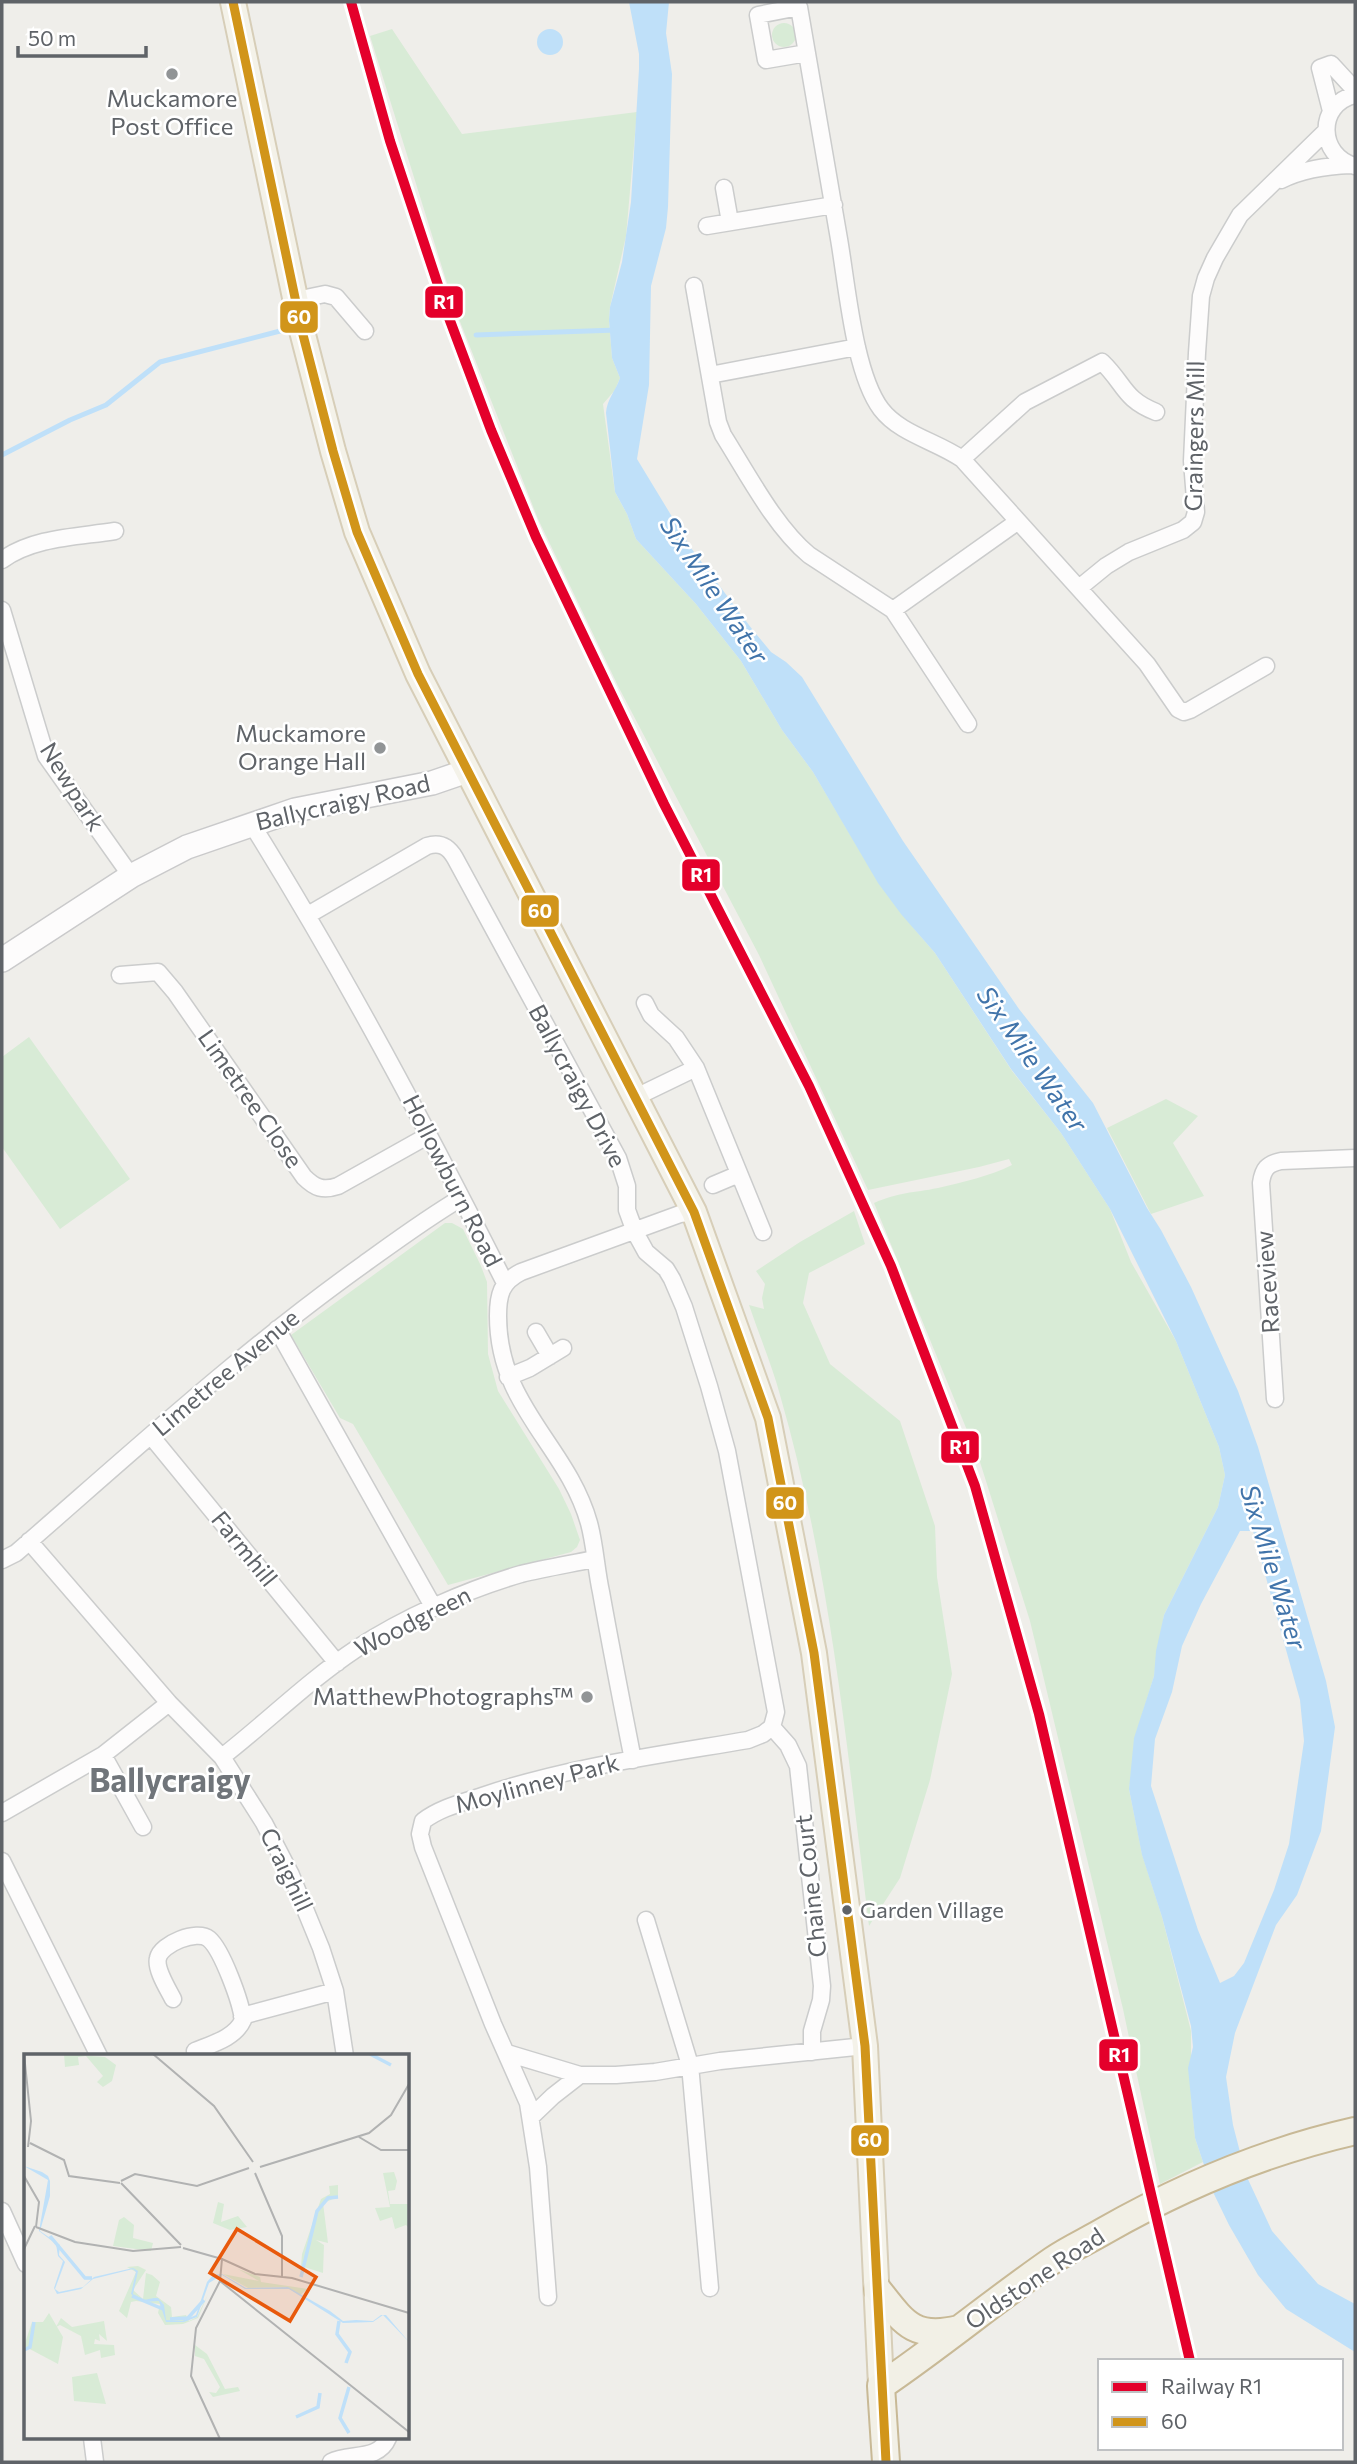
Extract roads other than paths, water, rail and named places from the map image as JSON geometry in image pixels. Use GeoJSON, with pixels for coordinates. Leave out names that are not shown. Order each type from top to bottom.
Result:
{"type":"FeatureCollection","features":[{"type":"Feature","properties":{"kind":"highway","name":"Oldstone Road"},"geometry":{"type":"LineString","coordinates":[[881,2386],[1055,2259],[1131,2216],[1267,2155],[1355,2130]]}},
{"type":"Feature","properties":{"kind":"highway"},"geometry":{"type":"LineString","coordinates":[[878,2290],[910,2327],[924,2332],[940,2333],[962,2328]]}},
{"type":"Feature","properties":{"kind":"highway"},"geometry":{"type":"LineString","coordinates":[[881,2386],[886,2462]]}},
{"type":"Feature","properties":{"kind":"main road"},"geometry":{"type":"LineString","coordinates":[[233,2],[296,300],[333,451],[357,532],[418,674],[694,1212],[768,1418],[814,1653],[865,2046],[881,2386]]}},
{"type":"Feature","properties":{"kind":"main road","name":"Ballycraigy Road"},"geometry":{"type":"LineString","coordinates":[[2,960],[131,876],[187,847],[251,823],[296,810],[432,783],[467,771]]}},
{"type":"Feature","properties":{"kind":"street"},"geometry":{"type":"LineString","coordinates":[[807,53],[858,347],[876,402],[900,426],[962,459],[1147,664],[1175,707],[1181,711],[1190,710],[1266,666]]}},
{"type":"Feature","properties":{"kind":"street"},"geometry":{"type":"LineString","coordinates":[[1331,111],[1320,68],[1331,64],[1355,93],[1338,102],[1331,111],[1325,132],[1333,153],[1354,166]]}},
{"type":"Feature","properties":{"kind":"street","name":"Graingers Mill"},"geometry":{"type":"LineString","coordinates":[[1079,588],[1117,558],[1142,545],[1183,530],[1191,525],[1195,518],[1192,461],[1202,296],[1210,268],[1233,226],[1247,207],[1325,132]]}},
{"type":"Feature","properties":{"kind":"street","name":"Graingers Mill"},"geometry":{"type":"LineString","coordinates":[[1269,186],[1309,170],[1330,166],[1354,166]]}},
{"type":"Feature","properties":{"kind":"street"},"geometry":{"type":"LineString","coordinates":[[724,188],[730,222]]}},
{"type":"Feature","properties":{"kind":"street"},"geometry":{"type":"LineString","coordinates":[[707,226],[834,205]]}},
{"type":"Feature","properties":{"kind":"street"},"geometry":{"type":"LineString","coordinates":[[695,286],[718,422],[723,435],[790,536],[810,555],[893,610],[968,724]]}},
{"type":"Feature","properties":{"kind":"street"},"geometry":{"type":"LineString","coordinates":[[296,300],[325,294],[336,297],[365,331]]}},
{"type":"Feature","properties":{"kind":"street"},"geometry":{"type":"LineString","coordinates":[[710,375],[858,347]]}},
{"type":"Feature","properties":{"kind":"street"},"geometry":{"type":"LineString","coordinates":[[962,459],[1025,402],[1102,362],[1115,374],[1125,393],[1137,405],[1156,412]]}},
{"type":"Feature","properties":{"kind":"street"},"geometry":{"type":"LineString","coordinates":[[893,610],[1017,522]]}},
{"type":"Feature","properties":{"kind":"street"},"geometry":{"type":"LineString","coordinates":[[2,560],[35,544],[115,531]]}},
{"type":"Feature","properties":{"kind":"street","name":"Newpark"},"geometry":{"type":"LineString","coordinates":[[2,610],[8,650],[47,756],[131,876]]}},
{"type":"Feature","properties":{"kind":"street","name":"Hollowburn Road"},"geometry":{"type":"LineString","coordinates":[[251,823],[308,915],[429,1135],[505,1283],[498,1302],[500,1348],[508,1377],[517,1396],[580,1501],[590,1527],[633,1760]]}},
{"type":"Feature","properties":{"kind":"street","name":"Ballycraigy Drive"},"geometry":{"type":"LineString","coordinates":[[308,915],[424,847],[437,844],[449,850],[618,1158],[625,1177],[627,1210],[635,1232],[646,1252],[666,1269],[684,1307],[727,1451],[774,1698],[776,1716],[772,1727]]}},
{"type":"Feature","properties":{"kind":"street","name":"Limetree Close"},"geometry":{"type":"LineString","coordinates":[[120,975],[158,972],[175,992],[304,1177],[316,1187],[322,1189],[338,1186],[429,1135]]}},
{"type":"Feature","properties":{"kind":"street"},"geometry":{"type":"LineString","coordinates":[[645,1003],[651,1015],[653,1029],[676,1038],[695,1068],[763,1232]]}},
{"type":"Feature","properties":{"kind":"street"},"geometry":{"type":"LineString","coordinates":[[636,1097],[695,1068]]}},
{"type":"Feature","properties":{"kind":"street","name":"Raceview"},"geometry":{"type":"LineString","coordinates":[[1275,1399],[1261,1183],[1263,1172],[1266,1166],[1281,1161],[1355,1158]]}},
{"type":"Feature","properties":{"kind":"street"},"geometry":{"type":"LineString","coordinates":[[713,1185],[739,1174]]}},
{"type":"Feature","properties":{"kind":"street","name":"Limetree Avenue"},"geometry":{"type":"LineString","coordinates":[[2,1560],[16,1553],[277,1329],[425,1220],[461,1198]]}},
{"type":"Feature","properties":{"kind":"street"},"geometry":{"type":"LineString","coordinates":[[505,1283],[529,1269],[680,1214],[694,1212]]}},
{"type":"Feature","properties":{"kind":"street"},"geometry":{"type":"LineString","coordinates":[[277,1329],[434,1608]]}},
{"type":"Feature","properties":{"kind":"street"},"geometry":{"type":"LineString","coordinates":[[508,1377],[557,1352],[536,1332]]}},
{"type":"Feature","properties":{"kind":"street","name":"Farmhill"},"geometry":{"type":"LineString","coordinates":[[150,1436],[337,1663]]}},
{"type":"Feature","properties":{"kind":"street","name":"Craighill"},"geometry":{"type":"LineString","coordinates":[[29,1541],[169,1703],[222,1756],[264,1823],[308,1913],[335,1991],[345,2054]]}},
{"type":"Feature","properties":{"kind":"street","name":"Woodgreen"},"geometry":{"type":"LineString","coordinates":[[222,1756],[337,1663],[374,1638],[434,1608],[508,1578],[594,1559]]}},
{"type":"Feature","properties":{"kind":"street"},"geometry":{"type":"LineString","coordinates":[[2,1813],[103,1755],[169,1703]]}},
{"type":"Feature","properties":{"kind":"street","name":"Moylinney Park"},"geometry":{"type":"LineString","coordinates":[[507,2053],[422,1847],[420,1834],[424,1821],[445,1808],[496,1791],[633,1760],[748,1740],[772,1727]]}},
{"type":"Feature","properties":{"kind":"street","name":"Chaine Court"},"geometry":{"type":"LineString","coordinates":[[772,1727],[788,1745],[798,1766],[822,1986],[820,2006],[811,2031],[812,2052]]}},
{"type":"Feature","properties":{"kind":"street"},"geometry":{"type":"LineString","coordinates":[[103,1755],[143,1827]]}},
{"type":"Feature","properties":{"kind":"street"},"geometry":{"type":"LineString","coordinates":[[2,1861],[98,2054]]}},
{"type":"Feature","properties":{"kind":"street"},"geometry":{"type":"LineString","coordinates":[[646,1920],[690,2066],[710,2288]]}},
{"type":"Feature","properties":{"kind":"street"},"geometry":{"type":"LineString","coordinates":[[173,1999],[158,1966],[159,1955],[191,1935],[201,1935],[210,1940],[218,1951],[243,2016],[235,2031],[195,2051]]}},
{"type":"Feature","properties":{"kind":"street"},"geometry":{"type":"LineString","coordinates":[[243,2016],[335,1991]]}},
{"type":"Feature","properties":{"kind":"street"},"geometry":{"type":"LineString","coordinates":[[507,2053],[580,2075],[626,2075],[865,2046]]}},
{"type":"Feature","properties":{"kind":"street"},"geometry":{"type":"LineString","coordinates":[[507,2053],[522,2086],[531,2117],[538,2168],[548,2297]]}},
{"type":"Feature","properties":{"kind":"street"},"geometry":{"type":"LineString","coordinates":[[531,2117],[580,2075]]}},
{"type":"Feature","properties":{"kind":"street"},"geometry":{"type":"LineString","coordinates":[[4,2220],[24,2260]]}},
{"type":"Feature","properties":{"kind":"street"},"geometry":{"type":"LineString","coordinates":[[92,2440],[96,2462]]}},
{"type":"Feature","properties":{"kind":"street"},"geometry":{"type":"LineString","coordinates":[[331,2462],[339,2458],[373,2453],[387,2440]]}},
{"type":"Feature","properties":{"kind":"water","name":"Six Mile Water"},"geometry":{"type":"Polygon","coordinates":[[[629,2],[669,2],[666,33],[672,74],[668,207],[666,228],[651,286],[649,385],[637,459],[691,548],[752,629],[771,652],[802,677],[903,841],[1019,1009],[1093,1103],[1191,1287],[1238,1391],[1258,1447],[1326,1681],[1335,1727],[1321,1831],[1297,1895],[1276,1925],[1235,2033],[1226,2077],[1233,2125],[1246,2175],[1272,2231],[1318,2284],[1355,2304],[1355,2352],[1286,2309],[1258,2275],[1213,2192],[1195,2138],[1188,2068],[1193,2047],[1191,2026],[1162,1917],[1142,1855],[1129,1789],[1134,1738],[1154,1676],[1164,1615],[1218,1507],[1225,1475],[1219,1447],[1176,1341],[1110,1209],[1061,1133],[1011,1069],[935,953],[878,883],[813,772],[782,730],[741,661],[696,604],[636,539],[615,492],[606,413],[620,378],[612,358],[609,320],[622,262],[631,202],[639,54],[629,2]],[[1240,1531],[1182,1646],[1172,1692],[1155,1739],[1151,1786],[1198,1930],[1220,1983],[1234,1976],[1244,1963],[1274,1890],[1289,1844],[1304,1741],[1300,1700],[1253,1531],[1240,1531]]]}},
{"type":"Feature","properties":{"kind":"water"},"geometry":{"type":"Polygon","coordinates":[[[550,29],[559,33],[563,42],[559,51],[550,55],[541,51],[537,42],[541,33],[550,29]]]}},
{"type":"Feature","properties":{"kind":"waterway"},"geometry":{"type":"LineString","coordinates":[[2,455],[106,405],[160,362],[284,330]]}},
{"type":"Feature","properties":{"kind":"waterway"},"geometry":{"type":"LineString","coordinates":[[476,335],[617,330]]}},
{"type":"Feature","properties":{"kind":"rail line","name":"R1"},"geometry":{"type":"LineString","coordinates":[[351,2],[390,141],[449,318],[491,430],[536,537],[664,804],[809,1086],[891,1266],[975,1486],[1039,1714],[1190,2359]]}},
{"type":"Feature","properties":{"kind":"place","name":"Muckamore Post Office"},"geometry":{"type":"Point","coordinates":[172,74]}},
{"type":"Feature","properties":{"kind":"place","name":"Muckamore Orange Hall"},"geometry":{"type":"Point","coordinates":[380,748]}},
{"type":"Feature","properties":{"kind":"place","name":"MatthewPhotographs™"},"geometry":{"type":"Point","coordinates":[587,1697]}},
{"type":"Feature","properties":{"kind":"place","name":"Garden Village"},"geometry":{"type":"Point","coordinates":[847,1910]}},
{"type":"Feature","properties":{"kind":"district","name":"Ballycraigy"},"geometry":{"type":"Point","coordinates":[170,1781]}}]}
